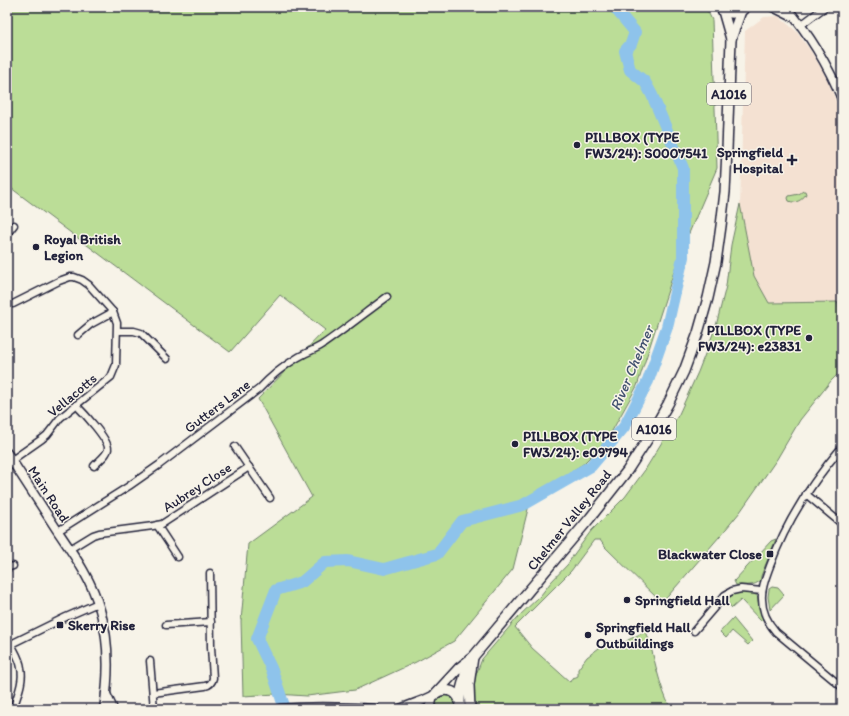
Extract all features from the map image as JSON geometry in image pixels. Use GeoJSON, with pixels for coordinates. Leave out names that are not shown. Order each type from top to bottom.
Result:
{"type":"FeatureCollection","features":[{"type":"Feature","properties":{"kind":"main road","name":"A1016"},"geometry":{"type":"LineString","coordinates":[[721,9],[733,14],[743,9]]}},
{"type":"Feature","properties":{"kind":"main road","name":"Chelmer Valley Road"},"geometry":{"type":"LineString","coordinates":[[721,9],[731,39]]}},
{"type":"Feature","properties":{"kind":"main road","name":"Chelmer Valley Road"},"geometry":{"type":"LineString","coordinates":[[436,694],[459,668],[473,657],[586,524],[628,471],[653,431],[684,371],[698,333],[716,262],[725,192],[731,39],[743,9]]}},
{"type":"Feature","properties":{"kind":"main road","name":"Chelmer Valley Road"},"geometry":{"type":"LineString","coordinates":[[461,706],[464,680],[467,668],[473,657]]}},
{"type":"Feature","properties":{"kind":"main road"},"geometry":{"type":"LineString","coordinates":[[470,709],[469,685],[473,657]]}},
{"type":"Feature","properties":{"kind":"main road"},"geometry":{"type":"LineString","coordinates":[[431,709],[431,702],[436,694],[443,690],[456,694],[461,706]]}},
{"type":"Feature","properties":{"kind":"street"},"geometry":{"type":"LineString","coordinates":[[773,7],[795,18]]}},
{"type":"Feature","properties":{"kind":"street"},"geometry":{"type":"LineString","coordinates":[[786,7],[801,25],[813,43],[827,67],[842,99]]}},
{"type":"Feature","properties":{"kind":"street"},"geometry":{"type":"LineString","coordinates":[[801,25],[825,7]]}},
{"type":"Feature","properties":{"kind":"street"},"geometry":{"type":"LineString","coordinates":[[7,234],[14,226]]}},
{"type":"Feature","properties":{"kind":"street","name":"Vellacotts"},"geometry":{"type":"LineString","coordinates":[[9,457],[42,439],[60,418],[112,377],[116,365],[118,330],[116,318],[113,312],[89,285],[82,280],[70,277],[13,304]]}},
{"type":"Feature","properties":{"kind":"street","name":"Gutters Lane"},"geometry":{"type":"LineString","coordinates":[[58,531],[129,486],[259,389],[272,376],[288,364],[299,356],[310,352],[322,344],[387,297]]}},
{"type":"Feature","properties":{"kind":"street"},"geometry":{"type":"LineString","coordinates":[[78,335],[91,324],[113,312]]}},
{"type":"Feature","properties":{"kind":"street"},"geometry":{"type":"LineString","coordinates":[[118,330],[141,333],[167,359]]}},
{"type":"Feature","properties":{"kind":"street"},"geometry":{"type":"LineString","coordinates":[[76,405],[104,438],[108,446],[106,453],[94,466]]}},
{"type":"Feature","properties":{"kind":"street","name":"Aubrey Close"},"geometry":{"type":"LineString","coordinates":[[235,447],[270,498]]}},
{"type":"Feature","properties":{"kind":"street"},"geometry":{"type":"LineString","coordinates":[[842,447],[820,473],[797,509],[782,536],[762,591],[763,606],[770,625],[776,632],[842,687]]}},
{"type":"Feature","properties":{"kind":"street","name":"Main Road"},"geometry":{"type":"LineString","coordinates":[[9,457],[88,578],[98,603],[107,643],[107,674],[104,709]]}},
{"type":"Feature","properties":{"kind":"street","name":"Aubrey Close"},"geometry":{"type":"LineString","coordinates":[[70,549],[99,533],[157,525],[167,521],[249,467]]}},
{"type":"Feature","properties":{"kind":"street"},"geometry":{"type":"LineString","coordinates":[[806,494],[842,524]]}},
{"type":"Feature","properties":{"kind":"street","name":"Aubrey Close"},"geometry":{"type":"LineString","coordinates":[[157,525],[178,557]]}},
{"type":"Feature","properties":{"kind":"street"},"geometry":{"type":"LineString","coordinates":[[153,693],[211,684],[213,678],[210,573]]}},
{"type":"Feature","properties":{"kind":"street"},"geometry":{"type":"LineString","coordinates":[[694,630],[725,595],[732,590],[741,589],[762,591]]}},
{"type":"Feature","properties":{"kind":"street"},"geometry":{"type":"LineString","coordinates":[[13,709],[20,687],[22,669],[20,662],[9,645],[98,603]]}},
{"type":"Feature","properties":{"kind":"street"},"geometry":{"type":"LineString","coordinates":[[166,625],[211,622]]}},
{"type":"Feature","properties":{"kind":"street"},"geometry":{"type":"LineString","coordinates":[[150,661],[154,709]]}},
{"type":"Feature","properties":{"kind":"street"},"geometry":{"type":"LineString","coordinates":[[106,694],[113,709]]}},
{"type":"Feature","properties":{"kind":"street"},"geometry":{"type":"LineString","coordinates":[[400,709],[436,694]]}},
{"type":"Feature","properties":{"kind":"street"},"geometry":{"type":"LineString","coordinates":[[280,709],[305,707],[376,709]]}},
{"type":"Feature","properties":{"kind":"shaded area","name":"Springfield Hospital"},"geometry":{"type":"Polygon","coordinates":[[[778,16],[796,31],[810,50],[828,81],[842,116],[842,299],[837,302],[769,303],[754,276],[740,206],[745,31],[764,17],[778,16]]]}},
{"type":"Feature","properties":{"kind":"green space"},"geometry":{"type":"Polygon","coordinates":[[[7,7],[704,7],[708,12],[712,20],[717,168],[678,259],[637,386],[607,440],[583,464],[531,497],[513,569],[454,641],[416,662],[355,690],[307,696],[276,694],[243,696],[241,621],[248,544],[312,497],[258,399],[325,330],[280,295],[230,352],[7,185],[7,7]]]}},
{"type":"Feature","properties":{"kind":"green space"},"geometry":{"type":"Polygon","coordinates":[[[805,191],[806,194],[801,200],[796,202],[789,201],[789,196],[799,194],[805,191]]]}},
{"type":"Feature","properties":{"kind":"green space"},"geometry":{"type":"Polygon","coordinates":[[[740,204],[754,276],[769,303],[837,302],[842,315],[842,370],[831,381],[800,420],[777,459],[740,512],[662,603],[605,547],[600,540],[594,540],[571,571],[515,627],[532,648],[570,682],[572,678],[578,676],[578,669],[587,657],[607,642],[613,642],[620,647],[628,640],[646,631],[660,681],[671,709],[474,709],[474,680],[482,659],[518,617],[541,595],[568,564],[591,531],[625,497],[645,470],[679,414],[698,372],[716,326],[726,286],[731,245],[740,204]]]}},
{"type":"Feature","properties":{"kind":"green space"},"geometry":{"type":"Polygon","coordinates":[[[776,539],[761,576],[761,580],[752,585],[736,585],[734,581],[771,541],[776,539]]]}},
{"type":"Feature","properties":{"kind":"green space"},"geometry":{"type":"Polygon","coordinates":[[[772,587],[778,588],[784,595],[770,610],[768,597],[769,589],[772,587]]]}},
{"type":"Feature","properties":{"kind":"green space"},"geometry":{"type":"Polygon","coordinates":[[[742,592],[751,593],[758,597],[763,619],[761,621],[741,600],[732,608],[725,600],[734,594],[742,592]]]}},
{"type":"Feature","properties":{"kind":"green space"},"geometry":{"type":"Polygon","coordinates":[[[733,618],[752,641],[748,645],[732,631],[726,638],[720,632],[733,618]]]}},
{"type":"Feature","properties":{"kind":"green space"},"geometry":{"type":"Polygon","coordinates":[[[442,695],[448,695],[453,698],[455,702],[455,709],[435,709],[437,701],[442,695]]]}},
{"type":"Feature","properties":{"kind":"waterway","name":"River Chelmer"},"geometry":{"type":"LineString","coordinates":[[285,709],[272,670],[257,639],[276,590],[302,582],[325,562],[348,561],[384,569],[437,554],[462,521],[523,505],[591,466],[624,427],[648,381],[667,327],[683,257],[683,168],[645,82],[630,70],[625,51],[631,44],[635,32],[614,7]]}},
{"type":"Feature","properties":{"kind":"place","name":"PILLBOX (TYPE FW3/24): S0007541"},"geometry":{"type":"Point","coordinates":[577,145]}},
{"type":"Feature","properties":{"kind":"place","name":"Springfield Hospital"},"geometry":{"type":"Point","coordinates":[792,160]}},
{"type":"Feature","properties":{"kind":"place","name":"Royal British Legion"},"geometry":{"type":"Point","coordinates":[36,247]}},
{"type":"Feature","properties":{"kind":"place","name":"PILLBOX (TYPE FW3/24): e23831"},"geometry":{"type":"Point","coordinates":[809,338]}},
{"type":"Feature","properties":{"kind":"place","name":"PILLBOX (TYPE FW3/24): e09794"},"geometry":{"type":"Point","coordinates":[515,444]}},
{"type":"Feature","properties":{"kind":"place","name":"Blackwater Close"},"geometry":{"type":"Point","coordinates":[770,554]}},
{"type":"Feature","properties":{"kind":"place","name":"Springfield Hall"},"geometry":{"type":"Point","coordinates":[627,600]}},
{"type":"Feature","properties":{"kind":"place","name":"Skerry Rise"},"geometry":{"type":"Point","coordinates":[60,625]}},
{"type":"Feature","properties":{"kind":"place","name":"Springfield Hall Outbuildings"},"geometry":{"type":"Point","coordinates":[588,635]}}]}
